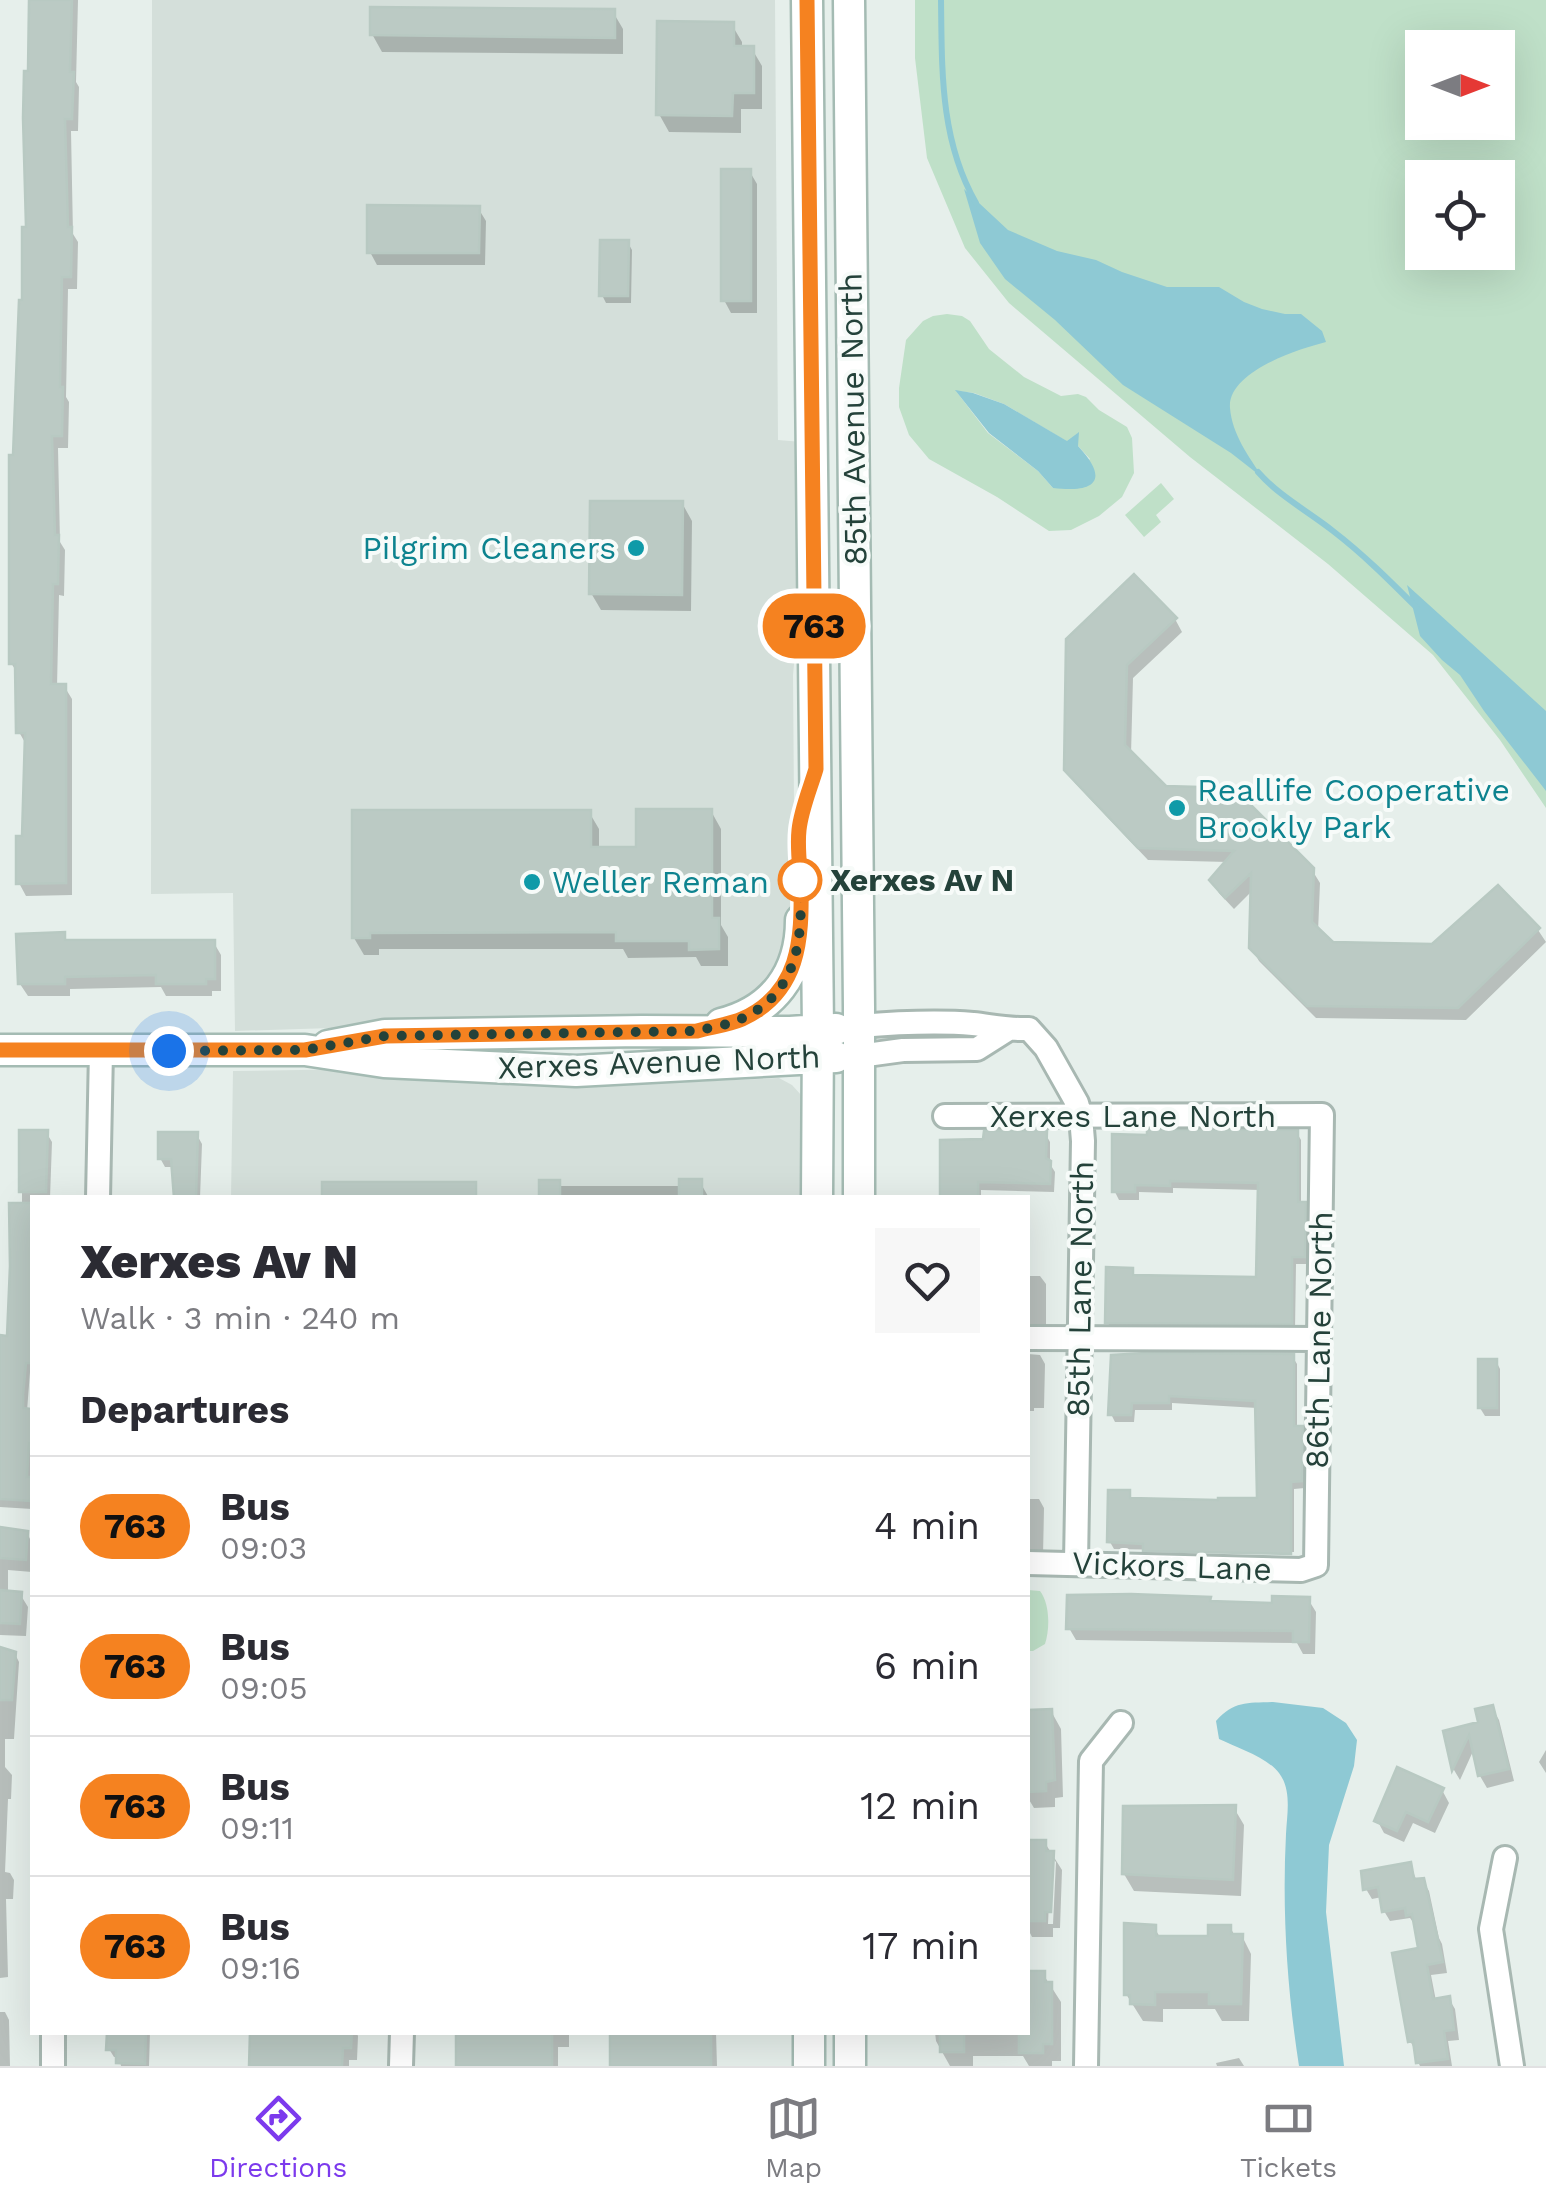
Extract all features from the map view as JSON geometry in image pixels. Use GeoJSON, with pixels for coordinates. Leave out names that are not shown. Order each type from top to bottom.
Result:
{"type":"FeatureCollection","features":[{"type":"Feature","properties":{"kind":"main road","name":"85th Avenue North"},"geometry":{"type":"LineString","coordinates":[[808,0],[817,1195]]}},
{"type":"Feature","properties":{"kind":"main road","name":"85th Avenue North"},"geometry":{"type":"LineString","coordinates":[[849,0],[858,1195]]}},
{"type":"Feature","properties":{"kind":"main road"},"geometry":{"type":"LineString","coordinates":[[697,1031],[741,1019],[761,1008],[792,968],[801,935],[799,829],[816,769]]}},
{"type":"Feature","properties":{"kind":"main road","name":"Xerxes Avenue North"},"geometry":{"type":"LineString","coordinates":[[305,1050],[385,1036],[697,1031],[818,1044]]}},
{"type":"Feature","properties":{"kind":"main road","name":"Xerxes Avenue North"},"geometry":{"type":"LineString","coordinates":[[0,1050],[305,1050],[384,1062],[576,1070],[859,1041]]}},
{"type":"Feature","properties":{"kind":"main road"},"geometry":{"type":"LineString","coordinates":[[808,2066],[809,2035]]}},
{"type":"Feature","properties":{"kind":"main road"},"geometry":{"type":"LineString","coordinates":[[850,2035],[850,2066]]}},
{"type":"Feature","properties":{"kind":"street","name":"Xerxes Avenue North"},"geometry":{"type":"LineString","coordinates":[[859,1041],[898,1023],[974,1024],[1018,1030]]}},
{"type":"Feature","properties":{"kind":"street","name":"85th Lane North"},"geometry":{"type":"LineString","coordinates":[[1018,1030],[1046,1048],[1081,1117],[1076,1563]]}},
{"type":"Feature","properties":{"kind":"street"},"geometry":{"type":"LineString","coordinates":[[98,1195],[101,1051]]}},
{"type":"Feature","properties":{"kind":"street","name":"Xerxes Lane North"},"geometry":{"type":"LineString","coordinates":[[945,1116],[1322,1115]]}},
{"type":"Feature","properties":{"kind":"street","name":"86th Lane North"},"geometry":{"type":"LineString","coordinates":[[1316,1565],[1322,1115]]}},
{"type":"Feature","properties":{"kind":"street"},"geometry":{"type":"LineString","coordinates":[[1030,1338],[1319,1340]]}},
{"type":"Feature","properties":{"kind":"street","name":"Vickors Lane"},"geometry":{"type":"LineString","coordinates":[[1030,1563],[1301,1570],[1316,1565]]}},
{"type":"Feature","properties":{"kind":"street"},"geometry":{"type":"LineString","coordinates":[[1086,2066],[1091,1762],[1121,1723]]}},
{"type":"Feature","properties":{"kind":"street"},"geometry":{"type":"LineString","coordinates":[[1505,1858],[1491,1929],[1512,2066]]}},
{"type":"Feature","properties":{"kind":"street"},"geometry":{"type":"LineString","coordinates":[[53,2035],[53,2066]]}},
{"type":"Feature","properties":{"kind":"street"},"geometry":{"type":"LineString","coordinates":[[402,2035],[402,2066]]}},
{"type":"Feature","properties":{"kind":"shaded area"},"geometry":{"type":"Polygon","coordinates":[[[152,0],[775,0],[778,440],[802,442],[802,578],[793,675],[795,937],[760,993],[713,1016],[235,1031],[233,893],[151,894],[152,0]]]}},
{"type":"Feature","properties":{"kind":"shaded area"},"geometry":{"type":"Polygon","coordinates":[[[363,1069],[493,1082],[595,1086],[779,1078],[802,1096],[807,1117],[806,1195],[231,1195],[233,1071],[363,1069]]]}},
{"type":"Feature","properties":{"kind":"green space"},"geometry":{"type":"Polygon","coordinates":[[[915,0],[1546,0],[1546,808],[1500,740],[1433,655],[1009,303],[965,248],[927,158],[915,58],[915,0]]]}},
{"type":"Feature","properties":{"kind":"green space"},"geometry":{"type":"Polygon","coordinates":[[[933,316],[962,316],[970,321],[989,349],[1024,377],[1061,396],[1086,397],[1127,427],[1132,438],[1134,473],[1122,497],[1099,516],[1071,530],[1049,531],[929,459],[909,435],[899,407],[899,388],[906,340],[933,316]],[[956,391],[988,433],[1038,471],[1053,488],[1090,459],[1078,446],[1078,433],[1068,442],[1004,404],[956,391]]]}},
{"type":"Feature","properties":{"kind":"green space"},"geometry":{"type":"Polygon","coordinates":[[[1161,483],[1174,499],[1156,515],[1161,522],[1144,537],[1125,515],[1161,483]]]}},
{"type":"Feature","properties":{"kind":"green space"},"geometry":{"type":"Polygon","coordinates":[[[1030,1590],[1040,1591],[1048,1617],[1045,1644],[1033,1651],[1030,1590]]]}},
{"type":"Feature","properties":{"kind":"water"},"geometry":{"type":"Polygon","coordinates":[[[964,189],[1008,230],[1057,251],[1096,260],[1167,287],[1219,287],[1262,309],[1301,314],[1322,331],[1326,342],[1266,364],[1240,383],[1232,395],[1234,427],[1263,478],[1231,453],[1123,385],[1005,279],[980,243],[964,189]]]}},
{"type":"Feature","properties":{"kind":"water"},"geometry":{"type":"Polygon","coordinates":[[[955,390],[1004,404],[1067,441],[1079,432],[1078,446],[1094,468],[1093,482],[1079,488],[1053,488],[1038,471],[989,433],[955,390]]]}},
{"type":"Feature","properties":{"kind":"water"},"geometry":{"type":"Polygon","coordinates":[[[1407,585],[1546,711],[1546,791],[1460,675],[1420,636],[1407,585]]]}},
{"type":"Feature","properties":{"kind":"water"},"geometry":{"type":"Polygon","coordinates":[[[1248,1703],[1323,1708],[1346,1723],[1357,1740],[1354,1766],[1329,1845],[1326,1912],[1344,2066],[1299,2066],[1286,1950],[1286,1787],[1267,1762],[1219,1739],[1216,1721],[1229,1710],[1248,1703]]]}},
{"type":"Feature","properties":{"kind":"building"},"geometry":{"type":"Polygon","coordinates":[[[29,0],[72,0],[72,119],[65,119],[71,277],[62,277],[62,436],[52,436],[55,535],[59,535],[58,584],[53,584],[51,684],[66,684],[66,883],[16,884],[16,836],[22,836],[25,733],[16,733],[15,664],[9,664],[9,455],[13,455],[22,300],[22,227],[26,227],[23,118],[29,0]]]}},
{"type":"Feature","properties":{"kind":"building"},"geometry":{"type":"Polygon","coordinates":[[[370,7],[615,9],[615,38],[370,35],[370,7]]]}},
{"type":"Feature","properties":{"kind":"building"},"geometry":{"type":"Polygon","coordinates":[[[657,21],[734,22],[734,46],[754,46],[754,93],[733,93],[732,116],[656,115],[657,21]]]}},
{"type":"Feature","properties":{"kind":"building"},"geometry":{"type":"Polygon","coordinates":[[[721,169],[751,169],[751,301],[721,301],[721,169]]]}},
{"type":"Feature","properties":{"kind":"building"},"geometry":{"type":"Polygon","coordinates":[[[367,205],[480,206],[479,253],[367,253],[367,205]]]}},
{"type":"Feature","properties":{"kind":"building"},"geometry":{"type":"Polygon","coordinates":[[[600,240],[629,240],[628,296],[599,296],[600,240]]]}},
{"type":"Feature","properties":{"kind":"building","name":"Pilgrim Cleaners"},"geometry":{"type":"Polygon","coordinates":[[[590,501],[683,501],[682,595],[589,594],[590,501]]]}},
{"type":"Feature","properties":{"kind":"building","name":"Reallife Cooperative Brookly Park"},"geometry":{"type":"Polygon","coordinates":[[[1134,574],[1177,618],[1127,665],[1125,745],[1166,786],[1234,788],[1314,868],[1312,922],[1333,942],[1432,944],[1498,885],[1540,928],[1458,1008],[1307,1006],[1249,948],[1251,873],[1225,898],[1209,880],[1234,851],[1138,848],[1064,770],[1066,639],[1134,574]]]}},
{"type":"Feature","properties":{"kind":"building","name":"Weller Reman"},"geometry":{"type":"Polygon","coordinates":[[[636,809],[712,809],[712,918],[719,918],[719,949],[689,950],[689,941],[616,941],[616,932],[370,933],[370,938],[352,938],[352,810],[591,810],[591,847],[636,847],[636,809]]]}},
{"type":"Feature","properties":{"kind":"building"},"geometry":{"type":"Polygon","coordinates":[[[65,932],[65,940],[215,940],[215,979],[206,979],[206,984],[156,984],[156,975],[65,977],[65,984],[18,984],[16,934],[65,932]]]}},
{"type":"Feature","properties":{"kind":"building"},"geometry":{"type":"Polygon","coordinates":[[[19,1130],[48,1130],[46,1192],[19,1192],[19,1130]]]}},
{"type":"Feature","properties":{"kind":"building"},"geometry":{"type":"Polygon","coordinates":[[[1147,1130],[1298,1130],[1298,1202],[1306,1202],[1305,1257],[1292,1257],[1292,1324],[1105,1323],[1106,1267],[1133,1268],[1133,1275],[1256,1277],[1258,1183],[1170,1181],[1170,1186],[1135,1185],[1135,1192],[1112,1192],[1112,1134],[1147,1135],[1147,1130]]]}},
{"type":"Feature","properties":{"kind":"building"},"geometry":{"type":"Polygon","coordinates":[[[984,1131],[1047,1131],[1050,1184],[978,1182],[978,1195],[940,1195],[940,1140],[983,1139],[984,1131]]]}},
{"type":"Feature","properties":{"kind":"building"},"geometry":{"type":"Polygon","coordinates":[[[158,1132],[198,1132],[196,1195],[174,1195],[171,1159],[158,1159],[158,1132]]]}},
{"type":"Feature","properties":{"kind":"building"},"geometry":{"type":"Polygon","coordinates":[[[679,1179],[702,1179],[702,1195],[679,1195],[679,1179]]]}},
{"type":"Feature","properties":{"kind":"building"},"geometry":{"type":"Polygon","coordinates":[[[539,1180],[560,1180],[560,1195],[539,1195],[539,1180]]]}},
{"type":"Feature","properties":{"kind":"building"},"geometry":{"type":"Polygon","coordinates":[[[322,1182],[476,1182],[476,1195],[322,1195],[322,1182]]]}},
{"type":"Feature","properties":{"kind":"building"},"geometry":{"type":"Polygon","coordinates":[[[9,1203],[30,1203],[30,1363],[26,1363],[23,1408],[30,1409],[30,1501],[0,1499],[0,1335],[7,1336],[9,1203]]]}},
{"type":"Feature","properties":{"kind":"building"},"geometry":{"type":"Polygon","coordinates":[[[1294,1354],[1294,1426],[1303,1426],[1302,1481],[1291,1482],[1291,1554],[1143,1551],[1143,1544],[1107,1542],[1108,1490],[1130,1490],[1130,1498],[1257,1498],[1255,1401],[1169,1396],[1169,1403],[1132,1403],[1131,1415],[1108,1415],[1111,1355],[1294,1354]]]}},
{"type":"Feature","properties":{"kind":"building"},"geometry":{"type":"Polygon","coordinates":[[[1478,1359],[1497,1359],[1497,1408],[1478,1408],[1478,1359]]]}},
{"type":"Feature","properties":{"kind":"building"},"geometry":{"type":"Polygon","coordinates":[[[0,1527],[28,1531],[26,1560],[0,1558],[0,1527]]]}},
{"type":"Feature","properties":{"kind":"building"},"geometry":{"type":"Polygon","coordinates":[[[0,1590],[22,1592],[20,1624],[0,1623],[0,1590]]]}},
{"type":"Feature","properties":{"kind":"building"},"geometry":{"type":"Polygon","coordinates":[[[1131,1594],[1272,1603],[1272,1596],[1310,1597],[1309,1642],[1293,1642],[1293,1631],[1066,1629],[1067,1595],[1131,1594]]]}},
{"type":"Feature","properties":{"kind":"building"},"geometry":{"type":"Polygon","coordinates":[[[0,1647],[16,1652],[12,1700],[0,1700],[0,1647]]]}},
{"type":"Feature","properties":{"kind":"building"},"geometry":{"type":"Polygon","coordinates":[[[1493,1705],[1509,1769],[1478,1776],[1469,1735],[1452,1771],[1443,1731],[1478,1722],[1475,1709],[1493,1705]]]}},
{"type":"Feature","properties":{"kind":"building"},"geometry":{"type":"Polygon","coordinates":[[[1052,1709],[1055,1780],[1046,1782],[1046,1791],[1030,1792],[1030,1710],[1052,1709]]]}},
{"type":"Feature","properties":{"kind":"building"},"geometry":{"type":"Polygon","coordinates":[[[1397,1767],[1444,1788],[1428,1822],[1406,1812],[1397,1831],[1374,1821],[1397,1767]]]}},
{"type":"Feature","properties":{"kind":"building"},"geometry":{"type":"Polygon","coordinates":[[[1236,1805],[1233,1880],[1122,1874],[1123,1806],[1236,1805]]]}},
{"type":"Feature","properties":{"kind":"building"},"geometry":{"type":"Polygon","coordinates":[[[1030,1840],[1046,1840],[1046,1851],[1054,1851],[1051,1912],[1045,1912],[1045,1921],[1030,1921],[1030,1840]]]}},
{"type":"Feature","properties":{"kind":"building"},"geometry":{"type":"Polygon","coordinates":[[[1411,1862],[1414,1879],[1424,1878],[1443,1962],[1427,1965],[1433,1999],[1450,1996],[1454,2030],[1444,2031],[1448,2059],[1416,2063],[1413,2041],[1408,2042],[1392,1953],[1418,1948],[1412,1914],[1406,1916],[1405,1908],[1382,1912],[1378,1887],[1363,1890],[1361,1871],[1411,1862]]]}},
{"type":"Feature","properties":{"kind":"building"},"geometry":{"type":"Polygon","coordinates":[[[1124,1923],[1156,1925],[1156,1936],[1208,1936],[1208,1925],[1231,1925],[1231,1934],[1243,1934],[1241,2004],[1209,2004],[1209,1992],[1155,1992],[1155,2005],[1130,2004],[1130,1995],[1124,1995],[1124,1923]]]}},
{"type":"Feature","properties":{"kind":"building"},"geometry":{"type":"Polygon","coordinates":[[[1030,1971],[1045,1971],[1045,1982],[1052,1982],[1052,2044],[1043,2044],[1043,2053],[1019,2053],[1019,2035],[1030,2035],[1030,1971]]]}},
{"type":"Feature","properties":{"kind":"building"},"geometry":{"type":"Polygon","coordinates":[[[107,2035],[146,2035],[145,2064],[116,2063],[116,2050],[106,2050],[107,2035]]]}},
{"type":"Feature","properties":{"kind":"building"},"geometry":{"type":"Polygon","coordinates":[[[250,2035],[352,2035],[351,2048],[343,2048],[342,2066],[249,2066],[250,2035]]]}},
{"type":"Feature","properties":{"kind":"building"},"geometry":{"type":"Polygon","coordinates":[[[456,2035],[552,2035],[552,2066],[456,2066],[456,2035]]]}},
{"type":"Feature","properties":{"kind":"building"},"geometry":{"type":"Polygon","coordinates":[[[610,2035],[711,2035],[711,2066],[610,2066],[610,2035]]]}},
{"type":"Feature","properties":{"kind":"building"},"geometry":{"type":"Polygon","coordinates":[[[940,2035],[964,2035],[964,2052],[940,2052],[940,2035]]]}},
{"type":"Feature","properties":{"kind":"waterway"},"geometry":{"type":"LineString","coordinates":[[941,0],[949,130],[955,155],[976,203]]}},
{"type":"Feature","properties":{"kind":"waterway"},"geometry":{"type":"LineString","coordinates":[[1258,472],[1355,549],[1416,607]]}},
{"type":"Feature","properties":{"kind":"bus line","name":"763"},"geometry":{"type":"LineString","coordinates":[[0,1050],[305,1050],[385,1036],[697,1031],[741,1019],[774,996],[797,956],[801,935],[799,829],[816,769],[807,0]]}},
{"type":"Feature","properties":{"kind":"place","name":"Pilgrim Cleaners"},"geometry":{"type":"Point","coordinates":[636,548]}},
{"type":"Feature","properties":{"kind":"place","name":"Reallife Cooperative Brookly Park"},"geometry":{"type":"Point","coordinates":[1177,808]}},
{"type":"Feature","properties":{"kind":"place","name":"Xerxes Av N"},"geometry":{"type":"Point","coordinates":[800,880]}},
{"type":"Feature","properties":{"kind":"place","name":"Weller Reman"},"geometry":{"type":"Point","coordinates":[532,882]}},
{"type":"Feature","properties":{"kind":"route"},"geometry":{"type":"LineString","coordinates":[[169,1051],[305,1050],[385,1036],[697,1031],[741,1019],[761,1008],[786,980],[801,935],[800,880]]}}]}
